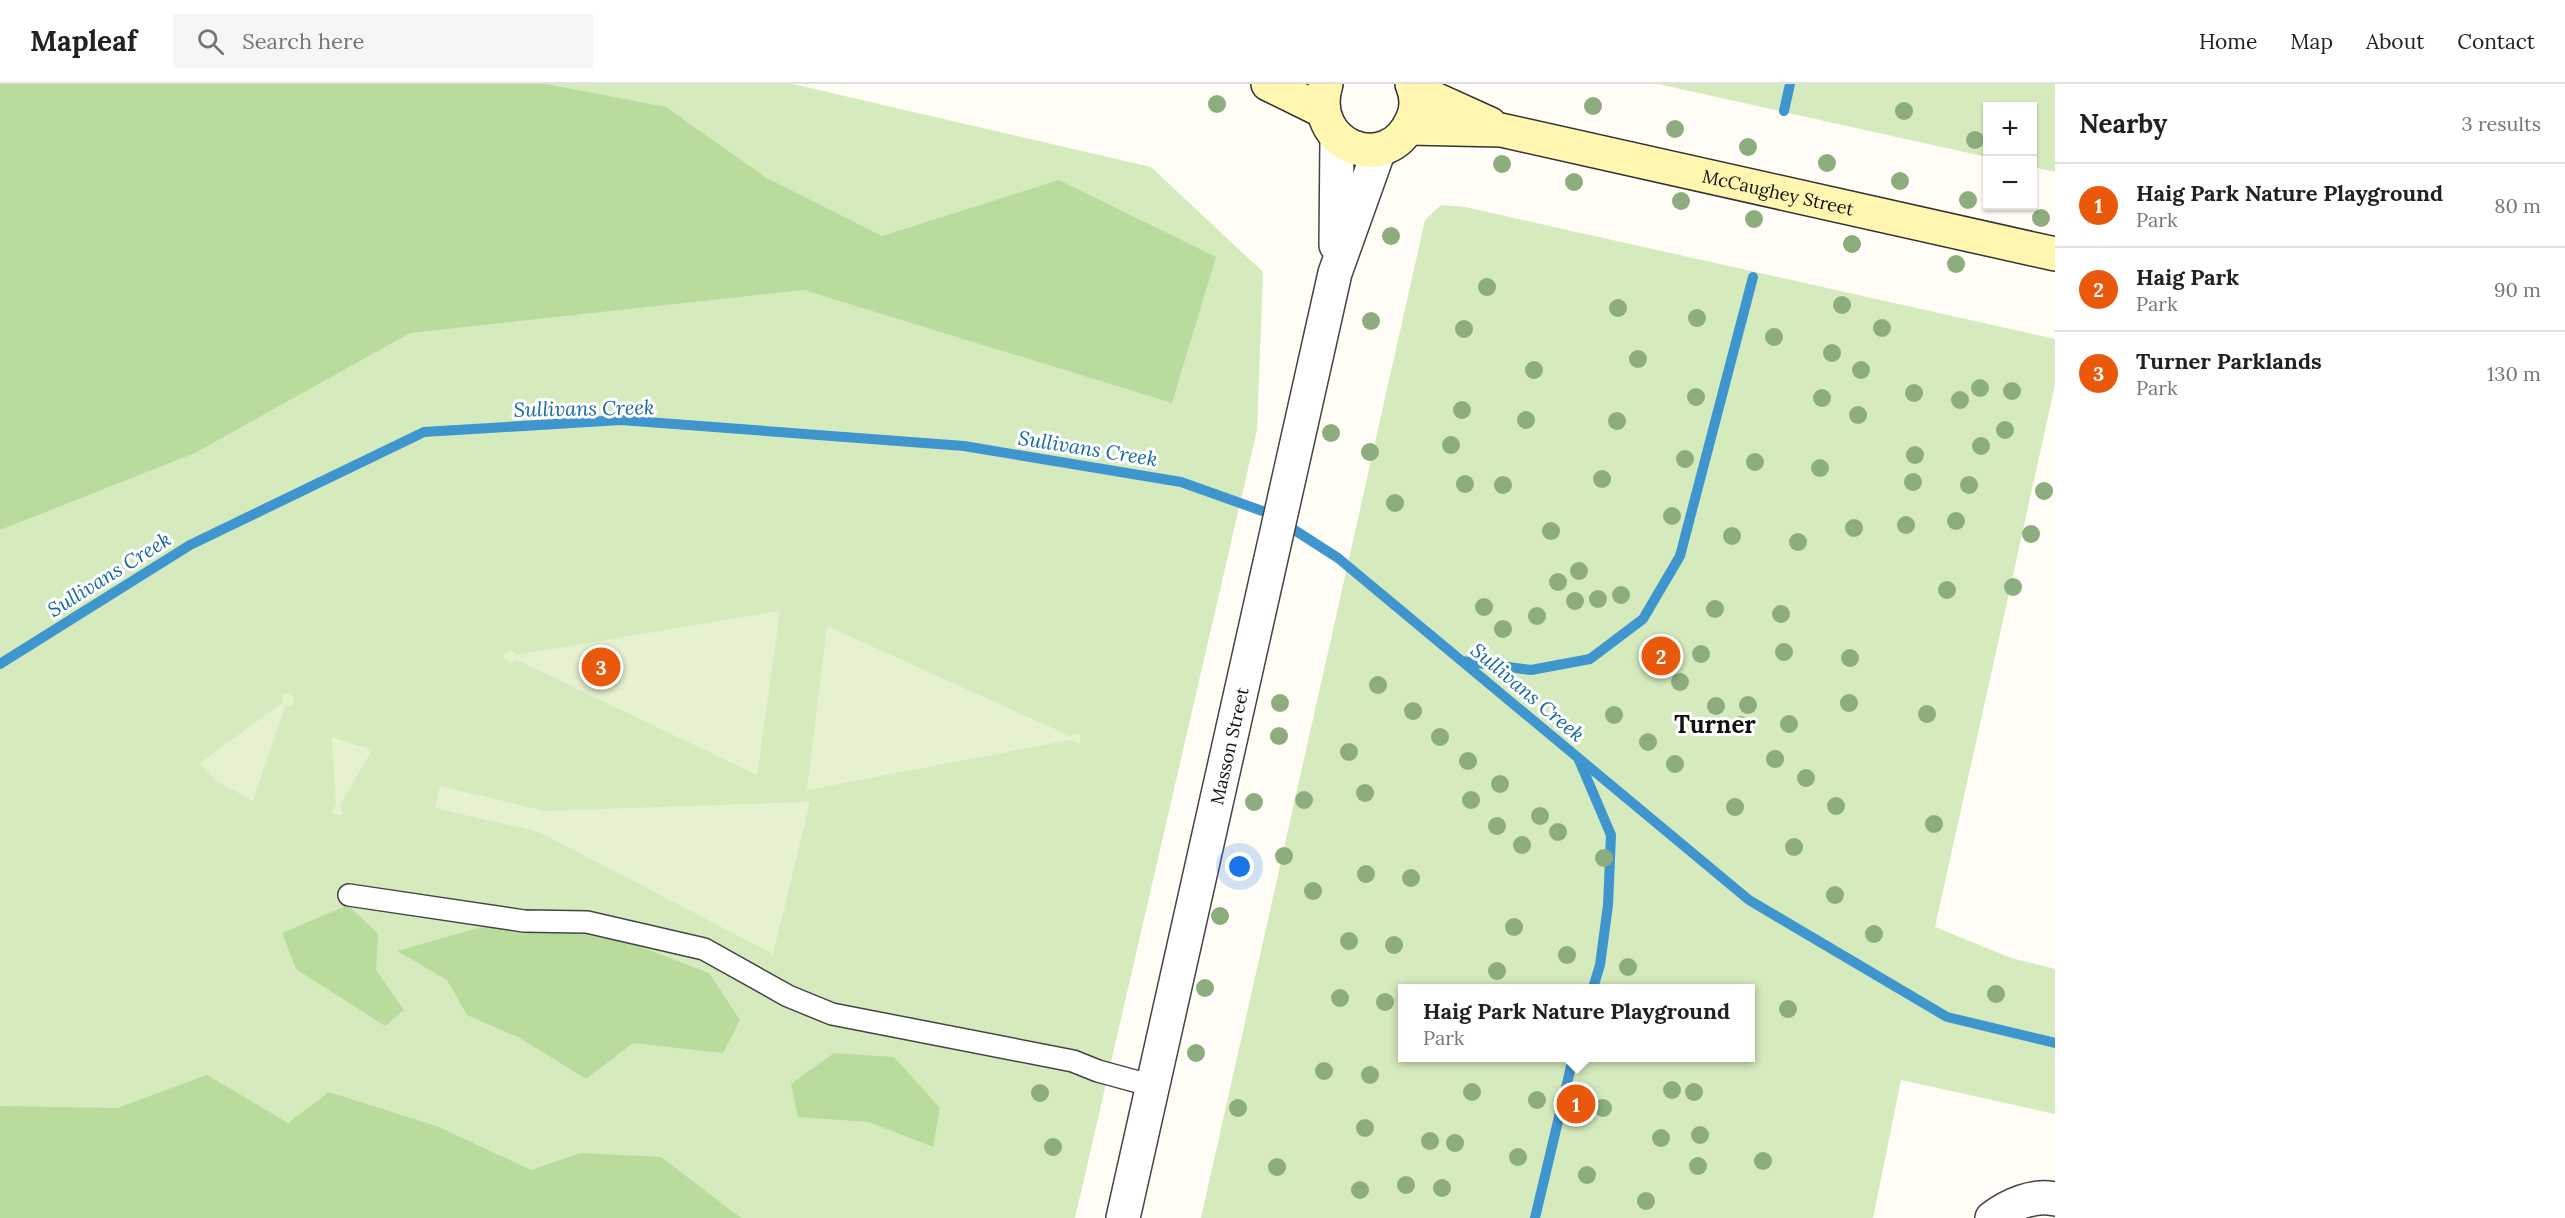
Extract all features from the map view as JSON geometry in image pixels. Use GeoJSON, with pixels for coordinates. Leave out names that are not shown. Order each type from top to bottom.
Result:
{"type":"FeatureCollection","features":[{"type":"Feature","properties":{"kind":"street"},"geometry":{"type":"LineString","coordinates":[[1268,84],[1329,111],[1350,147],[1364,150],[1379,150],[1401,138],[1409,128],[1417,103],[1413,87]]}},
{"type":"Feature","properties":{"kind":"street","name":"McCaughey Street"},"geometry":{"type":"LineString","coordinates":[[1413,87],[1501,129]]}},
{"type":"Feature","properties":{"kind":"street","name":"Masson Street"},"geometry":{"type":"LineString","coordinates":[[1329,111],[1335,273]]}},
{"type":"Feature","properties":{"kind":"street","name":"McCaughey Street"},"geometry":{"type":"LineString","coordinates":[[1409,128],[1501,129],[2055,254]]}},
{"type":"Feature","properties":{"kind":"street","name":"Masson Street"},"geometry":{"type":"LineString","coordinates":[[1124,1218],[1335,273],[1379,150]]}},
{"type":"Feature","properties":{"kind":"street"},"geometry":{"type":"LineString","coordinates":[[1992,1218],[2002,1210],[2043,1196],[2055,1199]]}},
{"type":"Feature","properties":{"kind":"lane"},"geometry":{"type":"LineString","coordinates":[[348,895],[524,921],[587,922],[704,949],[788,996],[832,1014],[1073,1061],[1098,1071],[1153,1086]]}},
{"type":"Feature","properties":{"kind":"green space"},"geometry":{"type":"Polygon","coordinates":[[[0,84],[793,84],[1151,167],[1263,272],[1257,430],[1075,1218],[0,1218],[0,84]]]}},
{"type":"Feature","properties":{"kind":"green space"},"geometry":{"type":"Polygon","coordinates":[[[0,84],[546,84],[666,107],[765,177],[882,236],[1059,180],[1216,257],[1172,403],[804,290],[410,333],[195,453],[0,530],[0,84]]]}},
{"type":"Feature","properties":{"kind":"green space"},"geometry":{"type":"Polygon","coordinates":[[[1658,84],[2055,84],[2055,172],[2037,168],[2037,102],[1983,102],[1983,156],[1658,84]]]}},
{"type":"Feature","properties":{"kind":"green space"},"geometry":{"type":"Polygon","coordinates":[[[1441,205],[1465,207],[2055,339],[2055,385],[1935,927],[2011,958],[2055,969],[2055,1114],[1901,1080],[1873,1218],[1201,1218],[1425,220],[1441,205]]]}},
{"type":"Feature","properties":{"kind":"green space"},"geometry":{"type":"Polygon","coordinates":[[[780,611],[757,775],[517,660],[510,663],[504,658],[504,654],[511,650],[517,655],[780,611]]]}},
{"type":"Feature","properties":{"kind":"green space"},"geometry":{"type":"Polygon","coordinates":[[[827,626],[1070,736],[1079,733],[1081,741],[1078,744],[1070,740],[807,790],[827,626]]]}},
{"type":"Feature","properties":{"kind":"green space"},"geometry":{"type":"Polygon","coordinates":[[[287,693],[293,697],[294,701],[292,705],[285,706],[253,801],[215,780],[200,763],[282,703],[283,695],[287,693]]]}},
{"type":"Feature","properties":{"kind":"green space"},"geometry":{"type":"Polygon","coordinates":[[[332,737],[372,750],[340,805],[343,813],[340,815],[333,814],[332,810],[336,805],[332,737]]]}},
{"type":"Feature","properties":{"kind":"green space"},"geometry":{"type":"Polygon","coordinates":[[[440,786],[544,811],[810,802],[773,954],[539,832],[435,808],[440,786]]]}},
{"type":"Feature","properties":{"kind":"green space"},"geometry":{"type":"Polygon","coordinates":[[[348,905],[378,934],[376,970],[404,1010],[385,1026],[296,969],[282,933],[348,905]]]}},
{"type":"Feature","properties":{"kind":"green space"},"geometry":{"type":"Polygon","coordinates":[[[485,926],[599,931],[709,973],[740,1020],[723,1053],[633,1043],[586,1079],[520,1038],[467,1015],[447,980],[397,951],[485,926]]]}},
{"type":"Feature","properties":{"kind":"green space"},"geometry":{"type":"Polygon","coordinates":[[[834,1053],[894,1057],[940,1108],[933,1147],[869,1122],[798,1117],[791,1084],[834,1053]]]}},
{"type":"Feature","properties":{"kind":"green space"},"geometry":{"type":"Polygon","coordinates":[[[207,1075],[288,1123],[329,1092],[439,1127],[531,1170],[581,1153],[661,1157],[741,1218],[0,1218],[0,1106],[117,1108],[207,1075]]]}},
{"type":"Feature","properties":{"kind":"waterway"},"geometry":{"type":"LineString","coordinates":[[1784,111],[1790,84]]}},
{"type":"Feature","properties":{"kind":"waterway"},"geometry":{"type":"LineString","coordinates":[[1462,661],[1531,670],[1590,659],[1643,619],[1680,556],[1753,277]]}},
{"type":"Feature","properties":{"kind":"waterway","name":"Sullivans Creek"},"geometry":{"type":"LineString","coordinates":[[0,664],[190,545],[424,432],[621,420],[964,446],[1181,482],[1268,513],[1338,558],[1749,900],[1947,1017],[2055,1043]]}},
{"type":"Feature","properties":{"kind":"waterway"},"geometry":{"type":"LineString","coordinates":[[1579,760],[1611,835],[1608,905],[1600,965],[1594,984]]}},
{"type":"Feature","properties":{"kind":"waterway"},"geometry":{"type":"LineString","coordinates":[[1535,1218],[1572,1062]]}},
{"type":"Feature","properties":{"kind":"place","name":"Haig Park"},"geometry":{"type":"Point","coordinates":[1661,656]}},
{"type":"Feature","properties":{"kind":"place","name":"Turner Parklands"},"geometry":{"type":"Point","coordinates":[601,667]}},
{"type":"Feature","properties":{"kind":"place","name":"Haig Park Nature Playground"},"geometry":{"type":"Point","coordinates":[1576,1104]}},
{"type":"Feature","properties":{"kind":"district","name":"Turner"},"geometry":{"type":"Point","coordinates":[1715,724]}}]}
